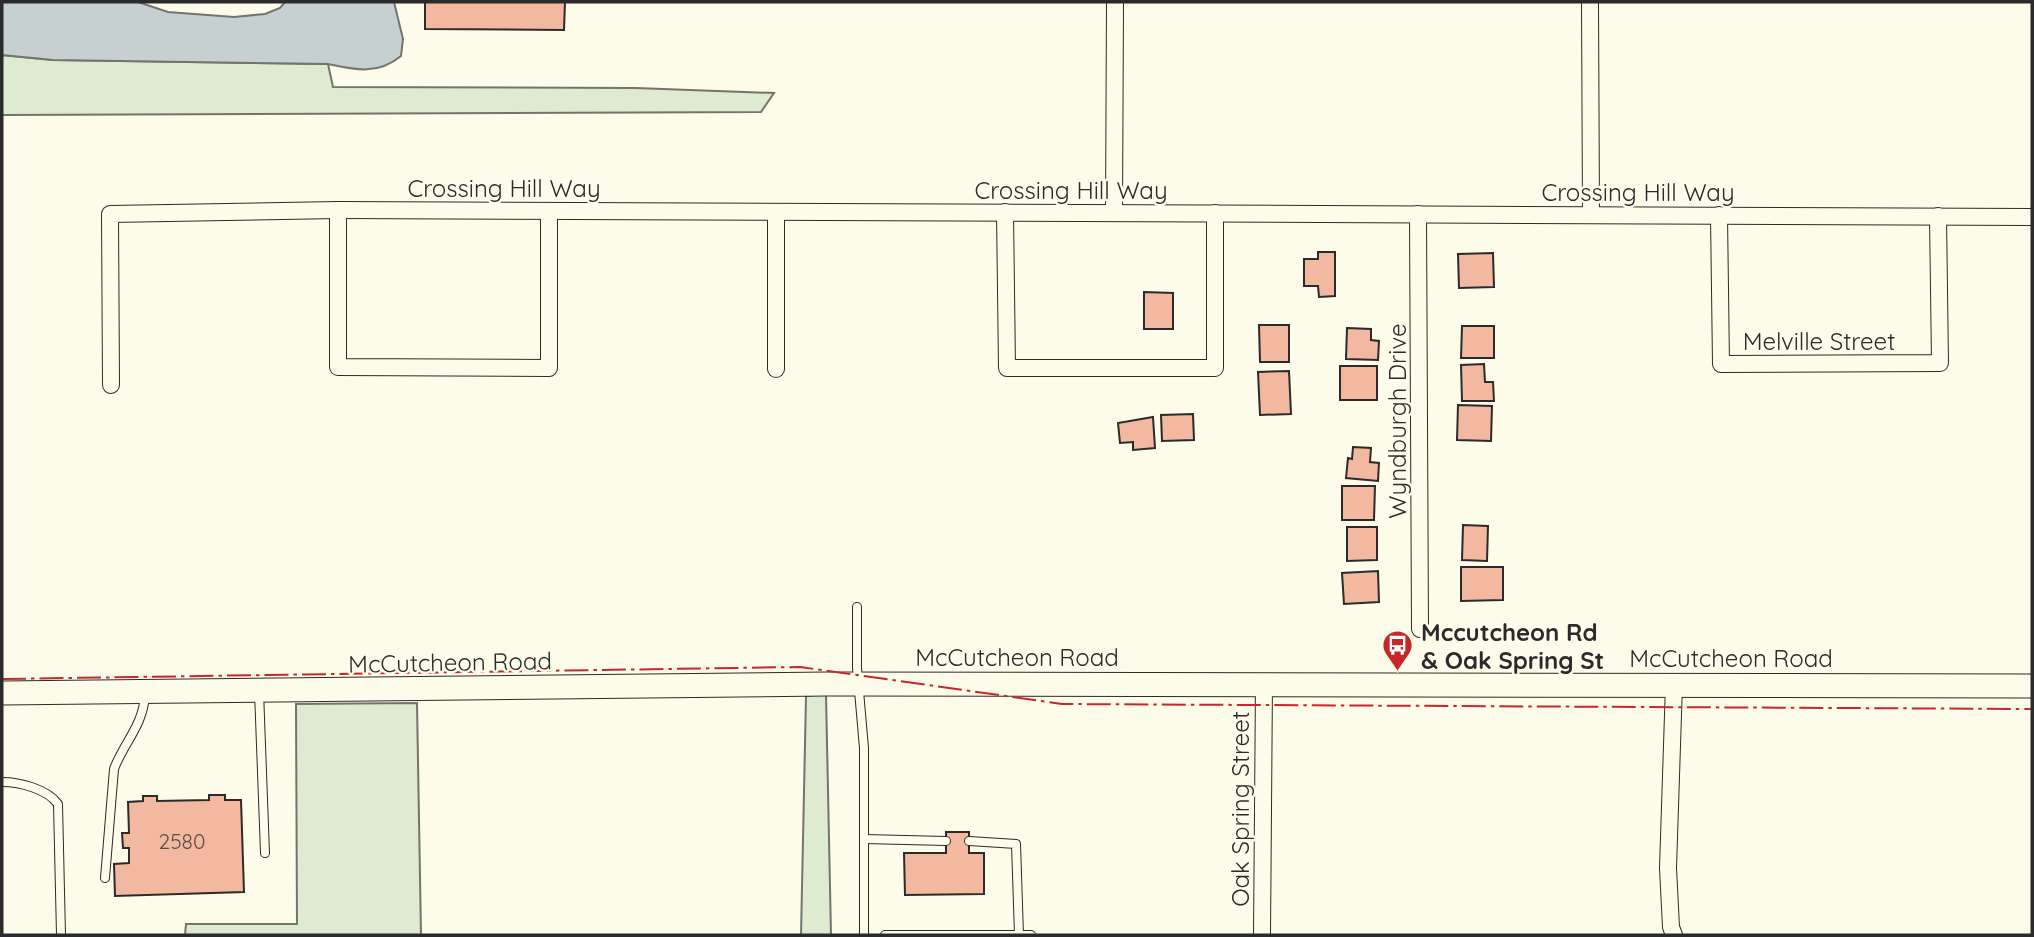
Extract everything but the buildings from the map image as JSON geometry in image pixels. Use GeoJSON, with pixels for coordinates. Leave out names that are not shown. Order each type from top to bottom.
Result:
{"type":"FeatureCollection","features":[{"type":"Feature","properties":{"kind":"main road","name":"McCutcheon Road"},"geometry":{"type":"LineString","coordinates":[[2,692],[1264,682],[2032,686]]}},
{"type":"Feature","properties":{"kind":"street"},"geometry":{"type":"LineString","coordinates":[[1114,213],[1115,2]]}},
{"type":"Feature","properties":{"kind":"street"},"geometry":{"type":"LineString","coordinates":[[1591,2],[1591,215]]}},
{"type":"Feature","properties":{"kind":"street"},"geometry":{"type":"LineString","coordinates":[[338,210],[338,368],[549,368],[549,211]]}},
{"type":"Feature","properties":{"kind":"street","name":"Crossing Hill Way"},"geometry":{"type":"LineString","coordinates":[[111,386],[110,214],[338,210],[2032,217]]}},
{"type":"Feature","properties":{"kind":"street"},"geometry":{"type":"LineString","coordinates":[[776,212],[776,369]]}},
{"type":"Feature","properties":{"kind":"street"},"geometry":{"type":"LineString","coordinates":[[1005,212],[1007,368],[1214,368],[1215,213]]}},
{"type":"Feature","properties":{"kind":"street","name":"Wyndburgh Drive"},"geometry":{"type":"LineString","coordinates":[[1418,214],[1420,629]]}},
{"type":"Feature","properties":{"kind":"street","name":"Melville Street"},"geometry":{"type":"LineString","coordinates":[[1720,215],[1721,365],[1940,363],[1938,216]]}},
{"type":"Feature","properties":{"kind":"street","name":"Oak Spring Street"},"geometry":{"type":"LineString","coordinates":[[1262,935],[1264,682]]}},
{"type":"Feature","properties":{"kind":"street"},"geometry":{"type":"LineString","coordinates":[[1674,684],[1668,868],[1674,935]]}},
{"type":"Feature","properties":{"kind":"lane"},"geometry":{"type":"LineString","coordinates":[[857,607],[857,668],[861,684],[864,935]]}},
{"type":"Feature","properties":{"kind":"lane"},"geometry":{"type":"LineString","coordinates":[[260,691],[265,853]]}},
{"type":"Feature","properties":{"kind":"lane"},"geometry":{"type":"LineString","coordinates":[[105,878],[114,769],[120,752],[134,736],[144,714],[146,692]]}},
{"type":"Feature","properties":{"kind":"lane"},"geometry":{"type":"LineString","coordinates":[[2,782],[33,788],[52,796],[58,804],[61,935]]}},
{"type":"Feature","properties":{"kind":"lane"},"geometry":{"type":"LineString","coordinates":[[864,839],[946,841]]}},
{"type":"Feature","properties":{"kind":"lane"},"geometry":{"type":"LineString","coordinates":[[969,841],[1016,844],[1019,934]]}},
{"type":"Feature","properties":{"kind":"lane"},"geometry":{"type":"LineString","coordinates":[[886,935],[1031,935]]}},
{"type":"Feature","properties":{"kind":"green space"},"geometry":{"type":"Polygon","coordinates":[[[2,55],[53,60],[328,64],[333,87],[636,88],[774,93],[761,112],[2,115],[2,55]]]}},
{"type":"Feature","properties":{"kind":"green space"},"geometry":{"type":"Polygon","coordinates":[[[826,694],[831,935],[801,935],[806,696],[826,694]]]}},
{"type":"Feature","properties":{"kind":"green space"},"geometry":{"type":"Polygon","coordinates":[[[417,703],[421,935],[185,935],[186,924],[297,924],[296,704],[417,703]]]}},
{"type":"Feature","properties":{"kind":"shaded area"},"geometry":{"type":"Polygon","coordinates":[[[2,2],[138,2],[168,12],[234,17],[265,14],[280,8],[285,2],[394,2],[403,39],[401,56],[384,66],[366,69],[328,64],[53,60],[2,55],[2,2]]]}},
{"type":"Feature","properties":{"kind":"power"},"geometry":{"type":"LineString","coordinates":[[2,679],[800,667],[1062,704],[2032,709]]}},
{"type":"Feature","properties":{"kind":"place","name":"Mccutcheon Rd & Oak Spring St"},"geometry":{"type":"Point","coordinates":[1398,673]}}]}
